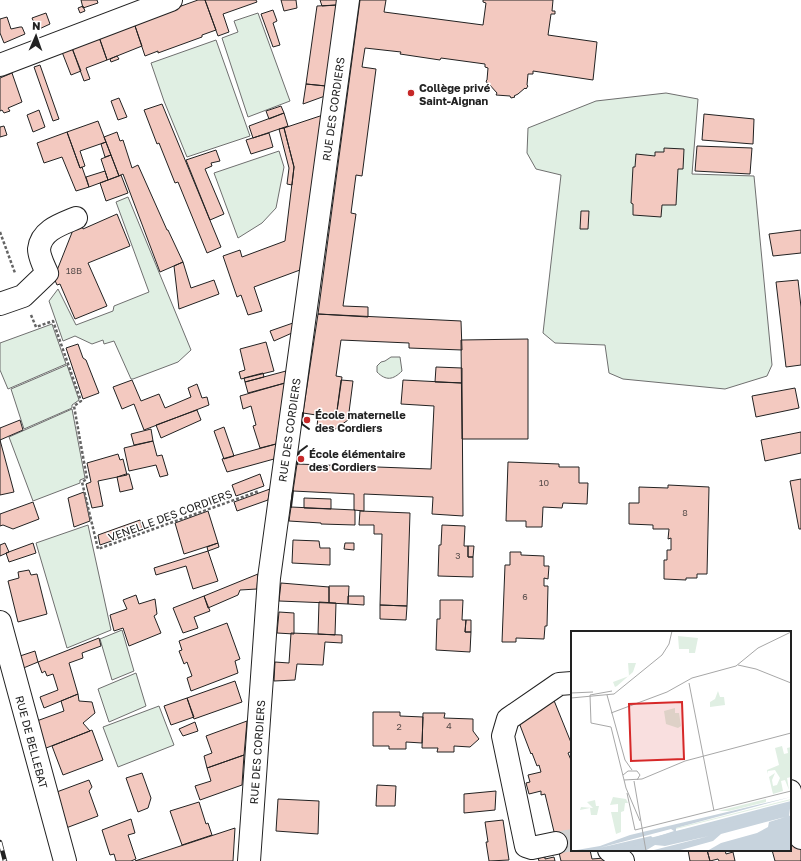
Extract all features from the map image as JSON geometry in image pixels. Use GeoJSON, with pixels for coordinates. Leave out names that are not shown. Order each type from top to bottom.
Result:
{"type":"FeatureCollection","features":[{"type":"Feature","properties":{"kind":"street"},"geometry":{"type":"LineString","coordinates":[[0,65],[171,0]]}},
{"type":"Feature","properties":{"kind":"street","name":"RUE DES CORDIERS"},"geometry":{"type":"LineString","coordinates":[[249,861],[269,578],[348,0]]}},
{"type":"Feature","properties":{"kind":"street"},"geometry":{"type":"LineString","coordinates":[[0,304],[23,296],[47,273],[40,256],[39,248],[42,239],[47,232],[76,218]]}},
{"type":"Feature","properties":{"kind":"street","name":"RUE DE BELLEBAT"},"geometry":{"type":"LineString","coordinates":[[0,622],[65,861]]}},
{"type":"Feature","properties":{"kind":"street"},"geometry":{"type":"LineString","coordinates":[[556,843],[532,848],[526,846],[503,736],[508,719],[559,684],[571,683]]}},
{"type":"Feature","properties":{"kind":"street"},"geometry":{"type":"LineString","coordinates":[[791,795],[801,838]]}},
{"type":"Feature","properties":{"kind":"street"},"geometry":{"type":"LineString","coordinates":[[610,851],[623,861]]}},
{"type":"Feature","properties":{"kind":"path","name":"VENELLE DES CORDIERS"},"geometry":{"type":"LineString","coordinates":[[0,232],[36,327],[54,321],[81,402],[74,406],[87,479],[82,482],[98,550],[263,490]]}},
{"type":"Feature","properties":{"kind":"green space"},"geometry":{"type":"Polygon","coordinates":[[[258,13],[290,101],[248,117],[222,38],[238,32],[234,21],[258,13]]]}},
{"type":"Feature","properties":{"kind":"green space"},"geometry":{"type":"Polygon","coordinates":[[[216,40],[250,136],[187,157],[164,101],[151,63],[216,40]]]}},
{"type":"Feature","properties":{"kind":"green space"},"geometry":{"type":"Polygon","coordinates":[[[666,93],[698,99],[692,174],[754,176],[772,365],[767,376],[725,389],[623,379],[609,373],[605,345],[555,343],[543,333],[561,175],[536,169],[527,153],[528,128],[596,101],[666,93]]]}},
{"type":"Feature","properties":{"kind":"green space"},"geometry":{"type":"Polygon","coordinates":[[[279,151],[284,167],[276,208],[262,223],[238,238],[214,173],[279,151]]]}},
{"type":"Feature","properties":{"kind":"green space"},"geometry":{"type":"Polygon","coordinates":[[[128,197],[191,350],[178,362],[133,379],[131,379],[114,341],[104,344],[103,340],[92,344],[75,336],[63,341],[49,301],[58,289],[76,325],[113,311],[114,306],[149,292],[116,202],[128,197]]]}},
{"type":"Feature","properties":{"kind":"green space"},"geometry":{"type":"Polygon","coordinates":[[[52,324],[66,364],[8,389],[0,370],[0,343],[52,324]]]}},
{"type":"Feature","properties":{"kind":"green space"},"geometry":{"type":"Polygon","coordinates":[[[391,357],[400,357],[402,371],[393,378],[386,378],[377,372],[377,366],[381,362],[391,357]]]}},
{"type":"Feature","properties":{"kind":"green space"},"geometry":{"type":"Polygon","coordinates":[[[67,365],[79,400],[72,405],[72,408],[24,429],[11,389],[67,365]]]}},
{"type":"Feature","properties":{"kind":"green space"},"geometry":{"type":"Polygon","coordinates":[[[72,409],[85,478],[80,480],[80,483],[33,501],[9,437],[72,409]]]}},
{"type":"Feature","properties":{"kind":"green space"},"geometry":{"type":"Polygon","coordinates":[[[88,525],[111,630],[67,648],[36,543],[88,525]]]}},
{"type":"Feature","properties":{"kind":"green space"},"geometry":{"type":"Polygon","coordinates":[[[122,630],[134,671],[112,680],[100,639],[122,630]]]}},
{"type":"Feature","properties":{"kind":"green space"},"geometry":{"type":"Polygon","coordinates":[[[136,673],[146,706],[109,722],[98,689],[136,673]]]}},
{"type":"Feature","properties":{"kind":"green space"},"geometry":{"type":"Polygon","coordinates":[[[159,706],[174,745],[118,767],[103,727],[159,706]]]}},
{"type":"Feature","properties":{"kind":"building"},"geometry":{"type":"Polygon","coordinates":[[[81,0],[97,0],[98,3],[83,8],[81,0]]]}},
{"type":"Feature","properties":{"kind":"building"},"geometry":{"type":"Polygon","coordinates":[[[198,0],[205,0],[216,30],[202,35],[202,37],[158,53],[158,51],[145,56],[134,23],[198,0]]]}},
{"type":"Feature","properties":{"kind":"building"},"geometry":{"type":"Polygon","coordinates":[[[205,0],[256,0],[257,2],[223,14],[229,32],[218,36],[205,0]]]}},
{"type":"Feature","properties":{"kind":"building"},"geometry":{"type":"Polygon","coordinates":[[[281,0],[296,0],[297,8],[284,11],[281,0]]]}},
{"type":"Feature","properties":{"kind":"building"},"geometry":{"type":"Polygon","coordinates":[[[320,0],[337,0],[337,5],[322,6],[320,0]]]}},
{"type":"Feature","properties":{"kind":"building"},"geometry":{"type":"Polygon","coordinates":[[[360,0],[386,0],[384,12],[483,25],[486,3],[483,2],[483,0],[553,0],[552,11],[555,11],[555,14],[551,14],[548,35],[597,42],[593,80],[533,71],[533,74],[528,74],[528,86],[526,89],[525,88],[514,96],[515,97],[511,98],[510,96],[496,95],[497,93],[486,81],[488,68],[485,67],[485,64],[441,58],[440,60],[400,54],[401,52],[365,48],[362,67],[376,69],[362,176],[356,175],[351,213],[356,214],[343,306],[368,307],[368,317],[318,314],[360,0]]]}},
{"type":"Feature","properties":{"kind":"building"},"geometry":{"type":"Polygon","coordinates":[[[337,5],[326,86],[306,84],[317,6],[337,5]]]}},
{"type":"Feature","properties":{"kind":"building"},"geometry":{"type":"Polygon","coordinates":[[[83,6],[85,11],[80,13],[78,8],[83,6]]]}},
{"type":"Feature","properties":{"kind":"building"},"geometry":{"type":"Polygon","coordinates":[[[273,10],[277,21],[273,23],[280,45],[273,47],[261,14],[273,10]]]}},
{"type":"Feature","properties":{"kind":"building"},"geometry":{"type":"Polygon","coordinates":[[[46,13],[50,24],[37,30],[32,18],[46,13]]]}},
{"type":"Feature","properties":{"kind":"building"},"geometry":{"type":"Polygon","coordinates":[[[7,17],[11,29],[22,27],[25,34],[4,43],[0,33],[0,19],[7,17]]]}},
{"type":"Feature","properties":{"kind":"building"},"geometry":{"type":"Polygon","coordinates":[[[134,23],[142,46],[107,60],[99,37],[134,23]]]}},
{"type":"Feature","properties":{"kind":"building"},"geometry":{"type":"Polygon","coordinates":[[[99,37],[107,60],[86,68],[90,79],[84,81],[72,48],[99,37]]]}},
{"type":"Feature","properties":{"kind":"building"},"geometry":{"type":"Polygon","coordinates":[[[72,48],[81,71],[71,75],[62,52],[72,48]]]}},
{"type":"Feature","properties":{"kind":"building"},"geometry":{"type":"Polygon","coordinates":[[[117,56],[119,59],[111,62],[110,59],[117,56]]]}},
{"type":"Feature","properties":{"kind":"building"},"geometry":{"type":"Polygon","coordinates":[[[40,65],[59,119],[53,121],[34,67],[40,65]]]}},
{"type":"Feature","properties":{"kind":"building"},"geometry":{"type":"Polygon","coordinates":[[[12,73],[22,102],[8,108],[10,111],[4,113],[2,110],[0,111],[0,78],[12,73]]]}},
{"type":"Feature","properties":{"kind":"building"},"geometry":{"type":"Polygon","coordinates":[[[306,84],[326,86],[325,96],[303,104],[306,84]]]}},
{"type":"Feature","properties":{"kind":"building"},"geometry":{"type":"Polygon","coordinates":[[[119,98],[127,117],[118,120],[111,101],[119,98]]]}},
{"type":"Feature","properties":{"kind":"building"},"geometry":{"type":"Polygon","coordinates":[[[162,104],[221,247],[207,253],[178,182],[175,183],[159,143],[157,144],[144,110],[162,104]]]}},
{"type":"Feature","properties":{"kind":"building"},"geometry":{"type":"Polygon","coordinates":[[[281,106],[284,113],[269,119],[266,111],[281,106]]]}},
{"type":"Feature","properties":{"kind":"building"},"geometry":{"type":"Polygon","coordinates":[[[39,110],[45,127],[33,132],[27,115],[39,110]]]}},
{"type":"Feature","properties":{"kind":"building"},"geometry":{"type":"Polygon","coordinates":[[[284,113],[288,126],[253,138],[249,126],[284,113]]]}},
{"type":"Feature","properties":{"kind":"building"},"geometry":{"type":"Polygon","coordinates":[[[704,114],[754,119],[753,144],[702,140],[704,114]]]}},
{"type":"Feature","properties":{"kind":"building"},"geometry":{"type":"Polygon","coordinates":[[[323,115],[300,270],[254,287],[262,311],[248,315],[241,295],[237,297],[223,256],[240,250],[242,257],[285,241],[294,167],[284,128],[323,115]]]}},
{"type":"Feature","properties":{"kind":"building"},"geometry":{"type":"Polygon","coordinates":[[[98,121],[106,142],[80,151],[85,166],[80,168],[67,132],[98,121]]]}},
{"type":"Feature","properties":{"kind":"building"},"geometry":{"type":"Polygon","coordinates":[[[4,126],[7,135],[0,137],[0,127],[4,126]]]}},
{"type":"Feature","properties":{"kind":"building"},"geometry":{"type":"Polygon","coordinates":[[[284,128],[294,167],[292,185],[287,184],[289,168],[279,129],[284,128]]]}},
{"type":"Feature","properties":{"kind":"building"},"geometry":{"type":"Polygon","coordinates":[[[67,132],[80,168],[82,167],[89,187],[76,191],[62,157],[44,163],[37,143],[67,132]]]}},
{"type":"Feature","properties":{"kind":"building"},"geometry":{"type":"Polygon","coordinates":[[[117,132],[120,141],[123,140],[132,168],[138,165],[183,262],[160,272],[123,174],[119,176],[104,137],[117,132]]]}},
{"type":"Feature","properties":{"kind":"building"},"geometry":{"type":"Polygon","coordinates":[[[269,133],[273,147],[251,154],[246,140],[269,133]]]}},
{"type":"Feature","properties":{"kind":"building"},"geometry":{"type":"Polygon","coordinates":[[[106,142],[111,155],[105,157],[101,144],[106,142]]]}},
{"type":"Feature","properties":{"kind":"building"},"geometry":{"type":"Polygon","coordinates":[[[697,146],[752,148],[750,174],[695,171],[697,146]]]}},
{"type":"Feature","properties":{"kind":"building"},"geometry":{"type":"Polygon","coordinates":[[[664,148],[684,149],[683,169],[678,169],[676,205],[662,205],[661,217],[633,215],[633,204],[631,203],[633,167],[635,167],[636,154],[655,156],[655,152],[664,152],[664,148]]]}},
{"type":"Feature","properties":{"kind":"building"},"geometry":{"type":"Polygon","coordinates":[[[216,150],[220,161],[211,163],[212,166],[205,169],[224,214],[210,220],[186,160],[216,150]]]}},
{"type":"Feature","properties":{"kind":"building"},"geometry":{"type":"Polygon","coordinates":[[[111,155],[119,176],[108,180],[101,159],[111,155]]]}},
{"type":"Feature","properties":{"kind":"building"},"geometry":{"type":"Polygon","coordinates":[[[105,171],[108,180],[89,187],[86,177],[105,171]]]}},
{"type":"Feature","properties":{"kind":"building"},"geometry":{"type":"Polygon","coordinates":[[[121,175],[128,193],[106,201],[100,183],[121,175]]]}},
{"type":"Feature","properties":{"kind":"building"},"geometry":{"type":"Polygon","coordinates":[[[581,211],[589,211],[588,229],[580,229],[581,211]]]}},
{"type":"Feature","properties":{"kind":"building"},"geometry":{"type":"Polygon","coordinates":[[[117,214],[130,246],[88,263],[107,306],[75,319],[60,284],[57,285],[54,278],[73,230],[82,226],[83,229],[117,214]]]}},
{"type":"Feature","properties":{"kind":"building"},"geometry":{"type":"Polygon","coordinates":[[[801,230],[801,253],[773,256],[769,234],[801,230]]]}},
{"type":"Feature","properties":{"kind":"building"},"geometry":{"type":"Polygon","coordinates":[[[183,262],[191,288],[214,280],[219,294],[179,309],[174,266],[183,262]]]}},
{"type":"Feature","properties":{"kind":"building"},"geometry":{"type":"Polygon","coordinates":[[[798,280],[801,307],[801,365],[786,367],[776,282],[798,280]]]}},
{"type":"Feature","properties":{"kind":"building"},"geometry":{"type":"Polygon","coordinates":[[[318,314],[461,321],[462,350],[409,348],[409,343],[341,340],[336,376],[342,377],[336,418],[303,413],[318,314]]]}},
{"type":"Feature","properties":{"kind":"building"},"geometry":{"type":"Polygon","coordinates":[[[293,323],[292,333],[274,341],[270,331],[293,323]]]}},
{"type":"Feature","properties":{"kind":"building"},"geometry":{"type":"Polygon","coordinates":[[[528,339],[528,439],[462,439],[461,340],[528,339]]]}},
{"type":"Feature","properties":{"kind":"building"},"geometry":{"type":"Polygon","coordinates":[[[266,342],[274,371],[241,379],[239,372],[245,370],[240,349],[266,342]]]}},
{"type":"Feature","properties":{"kind":"building"},"geometry":{"type":"Polygon","coordinates":[[[78,344],[99,393],[83,399],[66,348],[78,344]]]}},
{"type":"Feature","properties":{"kind":"building"},"geometry":{"type":"Polygon","coordinates":[[[436,367],[462,368],[462,383],[435,382],[436,367]]]}},
{"type":"Feature","properties":{"kind":"building"},"geometry":{"type":"Polygon","coordinates":[[[286,371],[285,383],[248,393],[245,382],[286,371]]]}},
{"type":"Feature","properties":{"kind":"building"},"geometry":{"type":"Polygon","coordinates":[[[263,373],[264,377],[245,382],[244,378],[263,373]]]}},
{"type":"Feature","properties":{"kind":"building"},"geometry":{"type":"Polygon","coordinates":[[[132,380],[141,401],[159,394],[165,408],[191,397],[188,388],[197,384],[202,398],[207,397],[209,405],[144,430],[134,404],[122,409],[113,387],[132,380]]]}},
{"type":"Feature","properties":{"kind":"building"},"geometry":{"type":"Polygon","coordinates":[[[341,380],[353,381],[348,420],[334,430],[317,427],[318,416],[336,418],[341,380]]]}},
{"type":"Feature","properties":{"kind":"building"},"geometry":{"type":"Polygon","coordinates":[[[403,380],[462,383],[463,516],[432,514],[433,497],[364,494],[364,511],[354,510],[354,494],[293,491],[297,464],[431,469],[434,406],[401,404],[403,380]]]}},
{"type":"Feature","properties":{"kind":"building"},"geometry":{"type":"Polygon","coordinates":[[[285,383],[276,444],[260,448],[253,426],[256,425],[251,406],[243,409],[240,396],[285,383]]]}},
{"type":"Feature","properties":{"kind":"building"},"geometry":{"type":"Polygon","coordinates":[[[795,388],[799,408],[756,417],[752,396],[795,388]]]}},
{"type":"Feature","properties":{"kind":"building"},"geometry":{"type":"Polygon","coordinates":[[[197,410],[201,420],[161,438],[156,425],[197,410]]]}},
{"type":"Feature","properties":{"kind":"building"},"geometry":{"type":"Polygon","coordinates":[[[20,420],[23,430],[0,440],[0,428],[20,420]]]}},
{"type":"Feature","properties":{"kind":"building"},"geometry":{"type":"Polygon","coordinates":[[[224,427],[234,456],[224,459],[214,431],[224,427]]]}},
{"type":"Feature","properties":{"kind":"building"},"geometry":{"type":"Polygon","coordinates":[[[151,429],[153,441],[134,445],[131,434],[151,429]]]}},
{"type":"Feature","properties":{"kind":"building"},"geometry":{"type":"Polygon","coordinates":[[[801,432],[801,453],[765,461],[761,440],[801,432]]]}},
{"type":"Feature","properties":{"kind":"building"},"geometry":{"type":"Polygon","coordinates":[[[0,440],[14,492],[0,495],[0,440]]]}},
{"type":"Feature","properties":{"kind":"building"},"geometry":{"type":"Polygon","coordinates":[[[153,441],[157,456],[162,455],[168,475],[160,477],[156,465],[129,471],[124,448],[153,441]]]}},
{"type":"Feature","properties":{"kind":"building"},"geometry":{"type":"Polygon","coordinates":[[[276,444],[274,459],[227,472],[222,459],[276,444]]]}},
{"type":"Feature","properties":{"kind":"building"},"geometry":{"type":"Polygon","coordinates":[[[118,454],[120,460],[123,459],[127,475],[98,481],[103,506],[92,508],[86,484],[91,482],[87,463],[118,454]]]}},
{"type":"Feature","properties":{"kind":"building"},"geometry":{"type":"Polygon","coordinates":[[[508,462],[559,464],[559,467],[579,467],[579,483],[588,483],[587,504],[563,503],[562,508],[543,507],[542,527],[526,527],[526,521],[506,521],[508,462]]]}},
{"type":"Feature","properties":{"kind":"building"},"geometry":{"type":"Polygon","coordinates":[[[129,474],[133,489],[120,492],[117,477],[129,474]]]}},
{"type":"Feature","properties":{"kind":"building"},"geometry":{"type":"Polygon","coordinates":[[[260,474],[264,486],[236,496],[232,485],[260,474]]]}},
{"type":"Feature","properties":{"kind":"building"},"geometry":{"type":"Polygon","coordinates":[[[801,479],[801,529],[799,529],[790,481],[801,479]]]}},
{"type":"Feature","properties":{"kind":"building"},"geometry":{"type":"Polygon","coordinates":[[[668,485],[709,487],[707,574],[697,574],[697,578],[686,578],[686,580],[664,579],[664,560],[667,560],[667,550],[671,550],[671,538],[668,539],[669,529],[653,529],[653,525],[629,524],[629,503],[639,503],[639,487],[668,488],[668,485]]]}},
{"type":"Feature","properties":{"kind":"building"},"geometry":{"type":"Polygon","coordinates":[[[270,489],[268,500],[237,511],[234,502],[270,489]]]}},
{"type":"Feature","properties":{"kind":"building"},"geometry":{"type":"Polygon","coordinates":[[[84,492],[90,521],[74,527],[68,498],[84,492]]]}},
{"type":"Feature","properties":{"kind":"building"},"geometry":{"type":"Polygon","coordinates":[[[304,498],[331,499],[331,509],[304,508],[304,498]]]}},
{"type":"Feature","properties":{"kind":"building"},"geometry":{"type":"Polygon","coordinates":[[[33,502],[39,519],[13,529],[3,525],[0,526],[0,514],[33,502]]]}},
{"type":"Feature","properties":{"kind":"building"},"geometry":{"type":"Polygon","coordinates":[[[291,507],[355,510],[355,525],[289,521],[291,507]]]}},
{"type":"Feature","properties":{"kind":"building"},"geometry":{"type":"Polygon","coordinates":[[[208,511],[218,543],[184,554],[175,523],[208,511]]]}},
{"type":"Feature","properties":{"kind":"building"},"geometry":{"type":"Polygon","coordinates":[[[360,511],[410,513],[407,606],[380,605],[382,534],[374,534],[374,525],[359,525],[360,511]]]}},
{"type":"Feature","properties":{"kind":"building"},"geometry":{"type":"Polygon","coordinates":[[[140,520],[143,530],[100,545],[98,535],[140,520]]]}},
{"type":"Feature","properties":{"kind":"building"},"geometry":{"type":"Polygon","coordinates":[[[442,525],[465,526],[464,546],[468,546],[468,557],[473,557],[473,577],[438,576],[439,545],[441,545],[442,525]]]}},
{"type":"Feature","properties":{"kind":"building"},"geometry":{"type":"Polygon","coordinates":[[[293,540],[319,541],[320,548],[330,548],[330,565],[292,563],[293,540]]]}},
{"type":"Feature","properties":{"kind":"building"},"geometry":{"type":"Polygon","coordinates":[[[5,543],[9,552],[0,556],[0,545],[5,543]]]}},
{"type":"Feature","properties":{"kind":"building"},"geometry":{"type":"Polygon","coordinates":[[[33,543],[36,553],[9,562],[6,553],[33,543]]]}},
{"type":"Feature","properties":{"kind":"building"},"geometry":{"type":"Polygon","coordinates":[[[218,543],[219,547],[208,551],[207,547],[218,543]]]}},
{"type":"Feature","properties":{"kind":"building"},"geometry":{"type":"Polygon","coordinates":[[[345,543],[354,543],[354,550],[344,549],[345,543]]]}},
{"type":"Feature","properties":{"kind":"building"},"geometry":{"type":"Polygon","coordinates":[[[468,546],[474,546],[473,557],[468,557],[468,546]]]}},
{"type":"Feature","properties":{"kind":"building"},"geometry":{"type":"Polygon","coordinates":[[[208,551],[218,581],[193,589],[186,566],[156,575],[154,568],[208,551]]]}},
{"type":"Feature","properties":{"kind":"building"},"geometry":{"type":"Polygon","coordinates":[[[510,552],[521,552],[521,555],[544,556],[544,566],[549,566],[548,579],[544,578],[544,586],[548,586],[547,626],[545,626],[544,639],[516,638],[516,642],[502,642],[505,565],[510,565],[510,552]]]}},
{"type":"Feature","properties":{"kind":"building"},"geometry":{"type":"Polygon","coordinates":[[[29,570],[31,575],[37,574],[47,614],[18,622],[8,581],[19,578],[18,572],[29,570]]]}},
{"type":"Feature","properties":{"kind":"building"},"geometry":{"type":"Polygon","coordinates":[[[258,574],[257,589],[240,590],[238,595],[208,608],[204,596],[258,574]]]}},
{"type":"Feature","properties":{"kind":"building"},"geometry":{"type":"Polygon","coordinates":[[[281,583],[329,587],[329,603],[279,601],[281,583]]]}},
{"type":"Feature","properties":{"kind":"building"},"geometry":{"type":"Polygon","coordinates":[[[329,586],[349,586],[348,604],[329,603],[329,586]]]}},
{"type":"Feature","properties":{"kind":"building"},"geometry":{"type":"Polygon","coordinates":[[[136,595],[139,604],[155,599],[157,614],[154,616],[161,633],[129,646],[123,628],[114,631],[110,615],[127,609],[123,600],[136,595]]]}},
{"type":"Feature","properties":{"kind":"building"},"geometry":{"type":"Polygon","coordinates":[[[204,596],[210,611],[194,617],[198,628],[183,633],[173,608],[204,596]]]}},
{"type":"Feature","properties":{"kind":"building"},"geometry":{"type":"Polygon","coordinates":[[[348,596],[364,596],[364,605],[348,604],[348,596]]]}},
{"type":"Feature","properties":{"kind":"building"},"geometry":{"type":"Polygon","coordinates":[[[440,600],[463,600],[462,620],[466,620],[465,632],[471,632],[470,652],[436,650],[437,619],[440,619],[440,600]]]}},
{"type":"Feature","properties":{"kind":"building"},"geometry":{"type":"Polygon","coordinates":[[[319,602],[336,603],[335,635],[318,634],[319,602]]]}},
{"type":"Feature","properties":{"kind":"building"},"geometry":{"type":"Polygon","coordinates":[[[380,605],[407,606],[406,620],[380,619],[380,605]]]}},
{"type":"Feature","properties":{"kind":"building"},"geometry":{"type":"Polygon","coordinates":[[[279,612],[294,613],[294,634],[277,633],[279,612]]]}},
{"type":"Feature","properties":{"kind":"building"},"geometry":{"type":"Polygon","coordinates":[[[466,620],[471,620],[471,632],[465,632],[466,620]]]}},
{"type":"Feature","properties":{"kind":"building"},"geometry":{"type":"Polygon","coordinates":[[[227,623],[240,659],[235,661],[238,673],[191,691],[187,678],[192,676],[187,662],[184,664],[179,651],[182,650],[179,641],[227,623]]]}},
{"type":"Feature","properties":{"kind":"building"},"geometry":{"type":"Polygon","coordinates":[[[291,633],[342,635],[342,643],[325,642],[323,665],[297,664],[295,680],[274,681],[275,662],[289,663],[291,633]]]}},
{"type":"Feature","properties":{"kind":"building"},"geometry":{"type":"Polygon","coordinates":[[[99,638],[101,646],[82,653],[83,658],[69,663],[78,694],[44,708],[40,697],[58,690],[53,674],[47,676],[45,671],[42,673],[38,662],[99,638]]]}},
{"type":"Feature","properties":{"kind":"building"},"geometry":{"type":"Polygon","coordinates":[[[35,651],[38,662],[21,669],[17,657],[35,651]]]}},
{"type":"Feature","properties":{"kind":"building"},"geometry":{"type":"Polygon","coordinates":[[[235,681],[242,702],[194,719],[187,698],[235,681]]]}},
{"type":"Feature","properties":{"kind":"building"},"geometry":{"type":"Polygon","coordinates":[[[78,694],[79,701],[92,702],[95,713],[83,723],[90,731],[41,750],[34,722],[64,711],[61,701],[78,694]]]}},
{"type":"Feature","properties":{"kind":"building"},"geometry":{"type":"Polygon","coordinates":[[[187,698],[194,717],[171,725],[164,706],[187,698]]]}},
{"type":"Feature","properties":{"kind":"building"},"geometry":{"type":"Polygon","coordinates":[[[553,698],[571,743],[571,752],[568,753],[571,760],[571,851],[590,851],[592,859],[604,858],[604,861],[561,861],[545,794],[541,795],[541,791],[529,794],[526,783],[530,782],[528,775],[541,772],[539,765],[537,766],[532,753],[531,754],[518,720],[538,712],[535,706],[553,698]]]}},
{"type":"Feature","properties":{"kind":"building"},"geometry":{"type":"Polygon","coordinates":[[[373,712],[400,712],[400,716],[423,717],[422,743],[406,742],[406,749],[389,749],[389,746],[373,746],[373,712]]]}},
{"type":"Feature","properties":{"kind":"building"},"geometry":{"type":"Polygon","coordinates":[[[423,713],[445,713],[444,718],[473,719],[473,731],[479,739],[470,747],[454,746],[454,752],[437,752],[438,748],[422,748],[423,713]]]}},
{"type":"Feature","properties":{"kind":"building"},"geometry":{"type":"Polygon","coordinates":[[[247,721],[244,755],[207,768],[204,756],[212,753],[206,736],[247,721]]]}},
{"type":"Feature","properties":{"kind":"building"},"geometry":{"type":"Polygon","coordinates":[[[195,722],[198,731],[183,736],[179,729],[195,722]]]}},
{"type":"Feature","properties":{"kind":"building"},"geometry":{"type":"Polygon","coordinates":[[[92,730],[103,760],[63,775],[52,746],[92,730]]]}},
{"type":"Feature","properties":{"kind":"building"},"geometry":{"type":"Polygon","coordinates":[[[244,755],[242,785],[200,800],[195,786],[211,781],[207,768],[244,755]]]}},
{"type":"Feature","properties":{"kind":"building"},"geometry":{"type":"Polygon","coordinates":[[[142,773],[151,798],[148,808],[138,812],[126,778],[142,773]]]}},
{"type":"Feature","properties":{"kind":"building"},"geometry":{"type":"Polygon","coordinates":[[[89,780],[92,787],[89,791],[98,816],[66,828],[54,793],[89,780]]]}},
{"type":"Feature","properties":{"kind":"building"},"geometry":{"type":"Polygon","coordinates":[[[377,785],[396,786],[395,806],[376,806],[377,785]]]}},
{"type":"Feature","properties":{"kind":"building"},"geometry":{"type":"Polygon","coordinates":[[[496,791],[495,810],[464,813],[464,794],[496,791]]]}},
{"type":"Feature","properties":{"kind":"building"},"geometry":{"type":"Polygon","coordinates":[[[278,799],[319,801],[318,834],[276,831],[278,799]]]}},
{"type":"Feature","properties":{"kind":"building"},"geometry":{"type":"Polygon","coordinates":[[[199,802],[206,824],[208,823],[212,835],[182,845],[170,811],[199,802]]]}},
{"type":"Feature","properties":{"kind":"building"},"geometry":{"type":"Polygon","coordinates":[[[791,817],[801,841],[801,861],[775,861],[772,851],[791,851],[791,817]]]}},
{"type":"Feature","properties":{"kind":"building"},"geometry":{"type":"Polygon","coordinates":[[[131,819],[135,833],[128,835],[136,859],[131,861],[116,861],[114,854],[110,855],[102,830],[131,819]]]}},
{"type":"Feature","properties":{"kind":"building"},"geometry":{"type":"Polygon","coordinates":[[[503,820],[509,860],[489,861],[485,822],[503,820]]]}},
{"type":"Feature","properties":{"kind":"building"},"geometry":{"type":"Polygon","coordinates":[[[235,828],[233,861],[135,861],[235,828]]]}},
{"type":"Feature","properties":{"kind":"building"},"geometry":{"type":"Polygon","coordinates":[[[688,851],[707,851],[710,861],[690,861],[688,851]]]}},
{"type":"Feature","properties":{"kind":"building"},"geometry":{"type":"Polygon","coordinates":[[[707,851],[725,851],[726,854],[733,852],[735,861],[719,861],[718,859],[710,861],[707,851]]]}},
{"type":"Feature","properties":{"kind":"building"},"geometry":{"type":"Polygon","coordinates":[[[545,857],[545,859],[554,857],[555,861],[539,861],[538,858],[545,857]]]}},
{"type":"Feature","properties":{"kind":"tunnel"},"geometry":{"type":"LineString","coordinates":[[556,843],[571,840]]}},
{"type":"Feature","properties":{"kind":"railway"},"geometry":{"type":"LineString","coordinates":[[0,842],[5,861]]}},
{"type":"Feature","properties":{"kind":"wall"},"geometry":{"type":"LineString","coordinates":[[303,413],[302,424],[309,429]]}},
{"type":"Feature","properties":{"kind":"wall"},"geometry":{"type":"LineString","coordinates":[[297,464],[299,452],[307,446]]}},
{"type":"Feature","properties":{"kind":"wall"},"geometry":{"type":"LineString","coordinates":[[291,507],[293,491]]}},
{"type":"Feature","properties":{"kind":"place","name":"Collège privé Saint-Aignan"},"geometry":{"type":"Point","coordinates":[411,93]}},
{"type":"Feature","properties":{"kind":"place","name":"École maternelle des Cordiers"},"geometry":{"type":"Point","coordinates":[307,420]}},
{"type":"Feature","properties":{"kind":"place","name":"École élémentaire des Cordiers"},"geometry":{"type":"Point","coordinates":[301,459]}}]}
